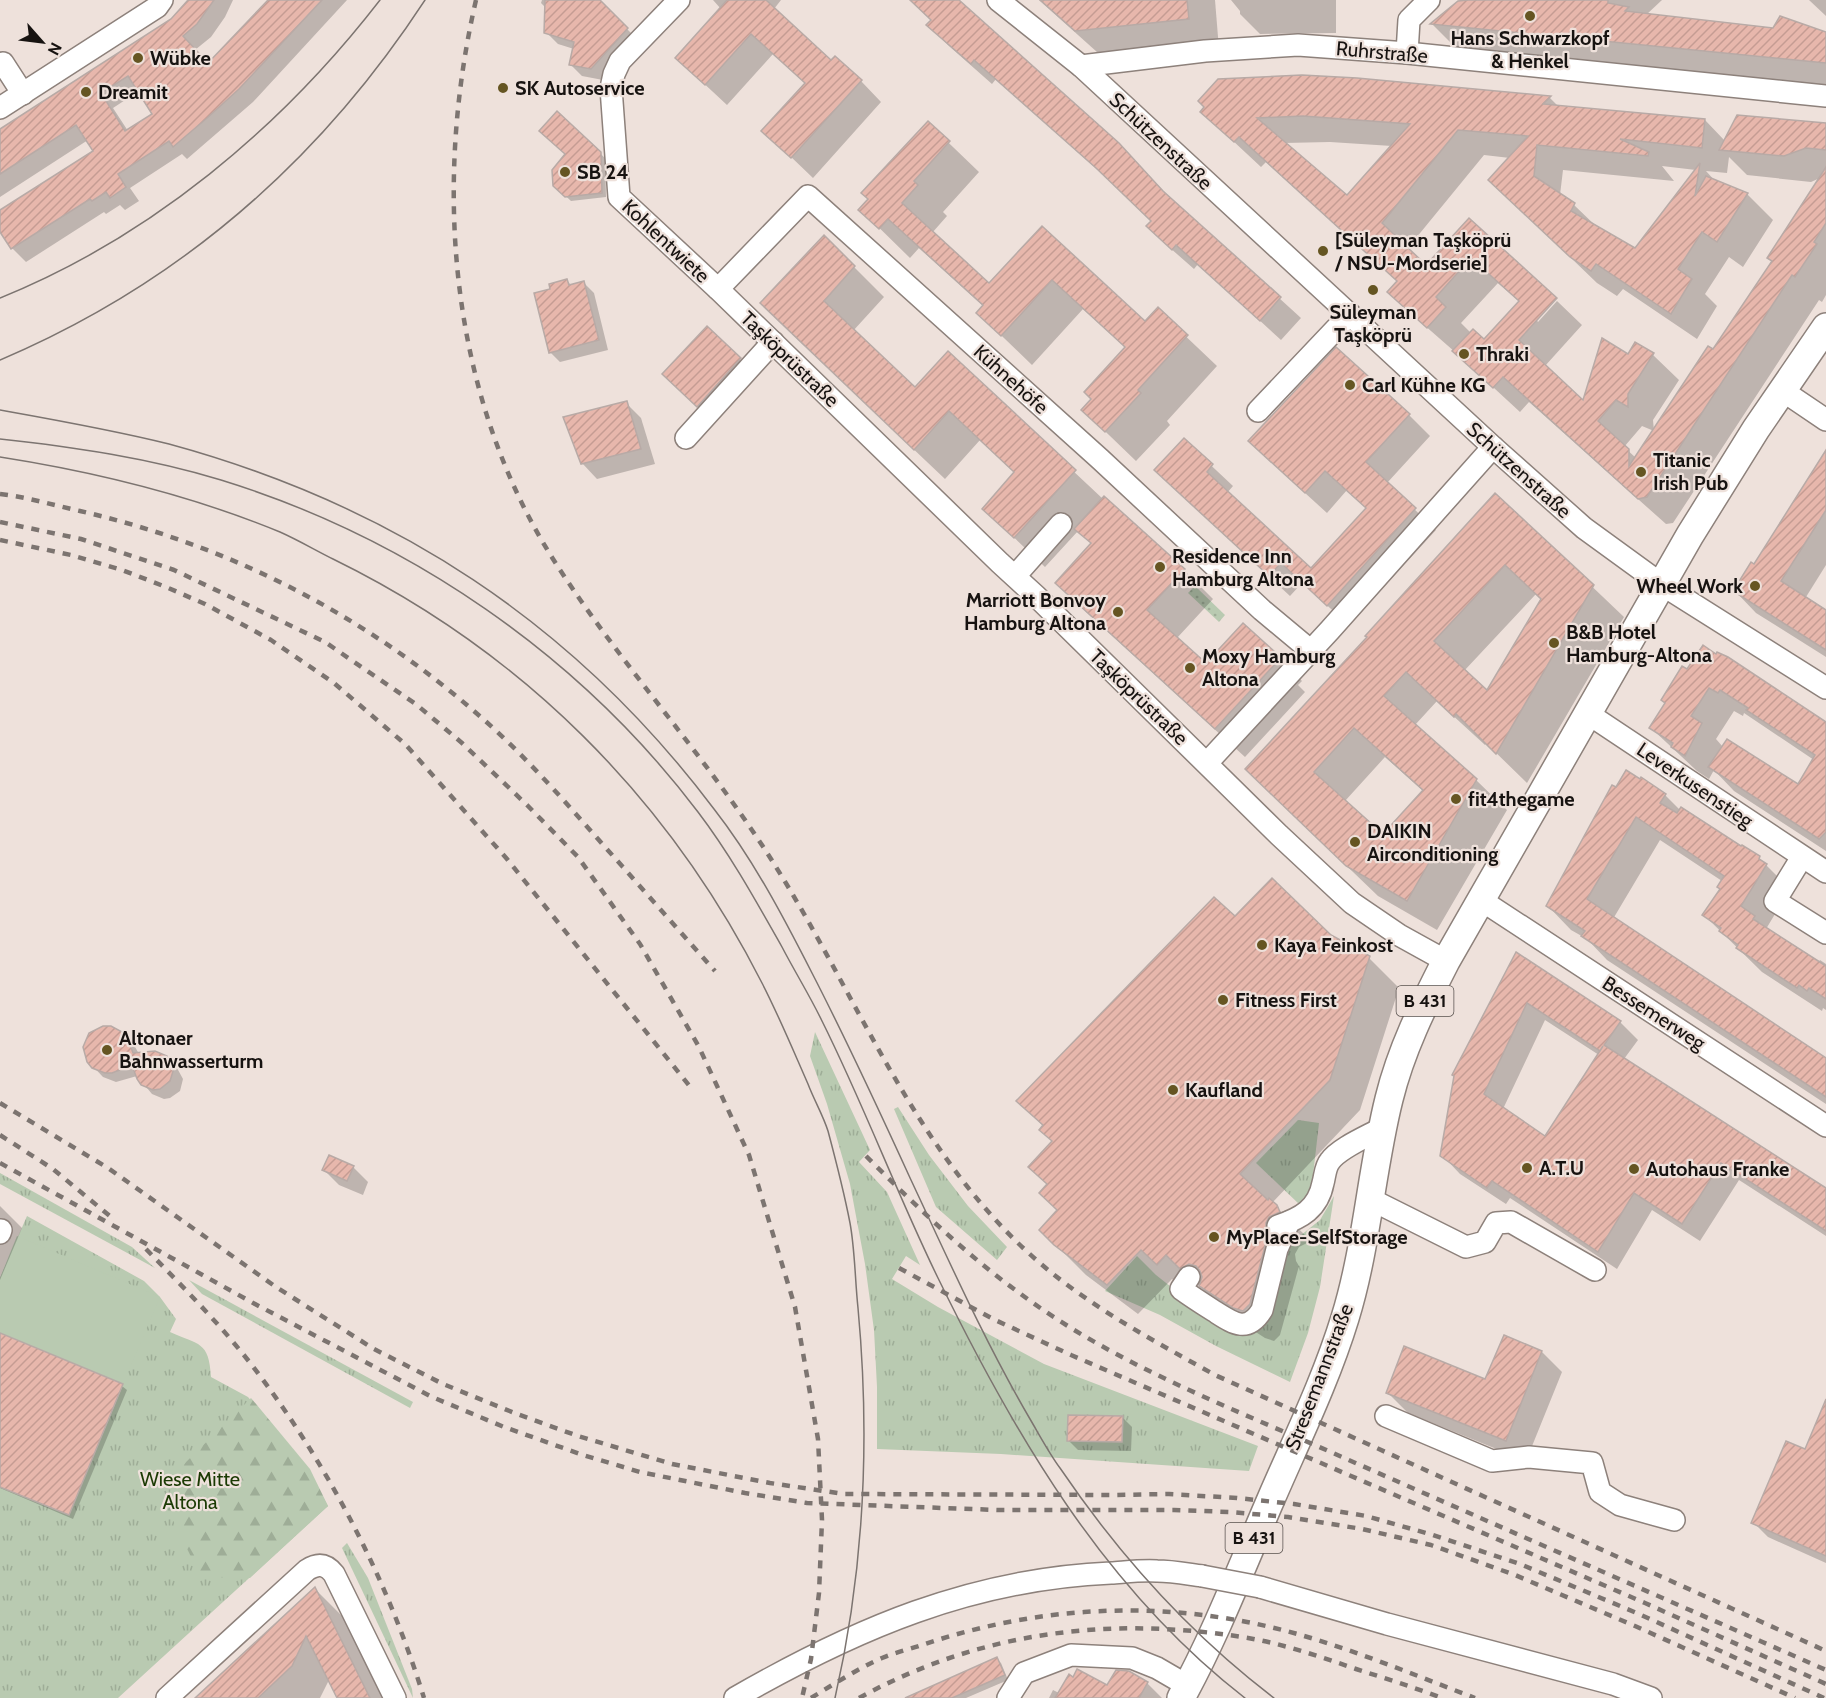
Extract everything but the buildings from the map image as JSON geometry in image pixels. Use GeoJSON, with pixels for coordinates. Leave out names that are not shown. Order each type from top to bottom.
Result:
{"type":"FeatureCollection","features":[{"type":"Feature","properties":{"kind":"main road","name":"Stresemannstraße"},"geometry":{"type":"LineString","coordinates":[[1185,1692],[1209,1644],[1346,1317],[1389,1098],[1417,1017],[1446,961],[1661,584],[1734,464],[1826,327]]}},
{"type":"Feature","properties":{"kind":"street"},"geometry":{"type":"LineString","coordinates":[[0,108],[158,7],[162,0]]}},
{"type":"Feature","properties":{"kind":"street","name":"Kohlentwiete"},"geometry":{"type":"LineString","coordinates":[[679,0],[620,62],[614,74],[611,87],[619,197],[718,289]]}},
{"type":"Feature","properties":{"kind":"street","name":"Schützenstraße"},"geometry":{"type":"LineString","coordinates":[[998,0],[1081,66],[1584,528],[1661,584],[1826,688]]}},
{"type":"Feature","properties":{"kind":"street"},"geometry":{"type":"LineString","coordinates":[[1407,54],[1409,20],[1426,1]]}},
{"type":"Feature","properties":{"kind":"street","name":"Ruhrstraße"},"geometry":{"type":"LineString","coordinates":[[1081,66],[1206,51],[1298,45],[1826,96]]}},
{"type":"Feature","properties":{"kind":"street"},"geometry":{"type":"LineString","coordinates":[[3,63],[23,93]]}},
{"type":"Feature","properties":{"kind":"street","name":"Kühnehöfe"},"geometry":{"type":"LineString","coordinates":[[718,289],[808,196],[1100,459],[1262,610],[1310,650]]}},
{"type":"Feature","properties":{"kind":"street","name":"Taşköprüstraße"},"geometry":{"type":"LineString","coordinates":[[718,289],[1016,576],[1279,835],[1352,903],[1446,961]]}},
{"type":"Feature","properties":{"kind":"street"},"geometry":{"type":"LineString","coordinates":[[1258,411],[1350,314]]}},
{"type":"Feature","properties":{"kind":"street"},"geometry":{"type":"LineString","coordinates":[[686,438],[773,342]]}},
{"type":"Feature","properties":{"kind":"street"},"geometry":{"type":"LineString","coordinates":[[1783,391],[1826,420]]}},
{"type":"Feature","properties":{"kind":"street"},"geometry":{"type":"LineString","coordinates":[[1207,763],[1494,447]]}},
{"type":"Feature","properties":{"kind":"street"},"geometry":{"type":"LineString","coordinates":[[1016,576],[1061,524]]}},
{"type":"Feature","properties":{"kind":"street","name":"Leverkusenstieg"},"geometry":{"type":"LineString","coordinates":[[1587,713],[1826,872]]}},
{"type":"Feature","properties":{"kind":"street"},"geometry":{"type":"LineString","coordinates":[[1802,857],[1775,901],[1826,933]]}},
{"type":"Feature","properties":{"kind":"street","name":"Bessemerweg"},"geometry":{"type":"LineString","coordinates":[[1481,900],[1826,1126]]}},
{"type":"Feature","properties":{"kind":"street"},"geometry":{"type":"LineString","coordinates":[[1189,1277],[1182,1289],[1230,1322],[1241,1325],[1257,1318],[1262,1310],[1283,1224],[1309,1212],[1314,1206],[1319,1198],[1326,1169],[1332,1158],[1382,1128]]}},
{"type":"Feature","properties":{"kind":"street"},"geometry":{"type":"LineString","coordinates":[[1370,1199],[1466,1247],[1485,1242],[1496,1223],[1511,1222],[1595,1270]]}},
{"type":"Feature","properties":{"kind":"street"},"geometry":{"type":"LineString","coordinates":[[1386,1416],[1492,1461],[1529,1457],[1592,1463],[1600,1492],[1620,1505],[1674,1520]]}},
{"type":"Feature","properties":{"kind":"street"},"geometry":{"type":"LineString","coordinates":[[167,1698],[315,1565],[329,1567],[334,1574],[395,1698]]}},
{"type":"Feature","properties":{"kind":"street"},"geometry":{"type":"LineString","coordinates":[[735,1698],[789,1666],[851,1637],[913,1611],[986,1589],[1046,1577],[1157,1571],[1202,1576],[1260,1587],[1388,1624],[1568,1671],[1651,1698]]}},
{"type":"Feature","properties":{"kind":"street"},"geometry":{"type":"LineString","coordinates":[[1008,1698],[1024,1673],[1071,1655],[1132,1658],[1157,1668],[1185,1692]]}},
{"type":"Feature","properties":{"kind":"green space"},"geometry":{"type":"Polygon","coordinates":[[[1195,586],[1225,615],[1219,622],[1188,593],[1195,586]]]}},
{"type":"Feature","properties":{"kind":"green space"},"geometry":{"type":"Polygon","coordinates":[[[815,1032],[870,1150],[859,1162],[887,1192],[920,1265],[906,1256],[892,1279],[938,1307],[1044,1364],[1258,1446],[1249,1471],[1001,1454],[877,1449],[874,1330],[865,1264],[850,1184],[827,1104],[810,1056],[815,1032]]]}},
{"type":"Feature","properties":{"kind":"green space"},"geometry":{"type":"Polygon","coordinates":[[[898,1107],[929,1155],[968,1206],[1007,1247],[997,1260],[936,1207],[894,1109],[898,1107]]]}},
{"type":"Feature","properties":{"kind":"green space"},"geometry":{"type":"Polygon","coordinates":[[[1298,1120],[1319,1123],[1311,1193],[1300,1205],[1256,1163],[1298,1120]]]}},
{"type":"Feature","properties":{"kind":"green space"},"geometry":{"type":"Polygon","coordinates":[[[0,1173],[132,1247],[155,1268],[0,1184],[0,1173]]]}},
{"type":"Feature","properties":{"kind":"green space"},"geometry":{"type":"Polygon","coordinates":[[[1334,1196],[1320,1287],[1308,1333],[1290,1382],[1216,1346],[1160,1315],[1105,1291],[1137,1256],[1156,1275],[1223,1328],[1254,1331],[1281,1251],[1320,1220],[1334,1196]]]}},
{"type":"Feature","properties":{"kind":"green space","name":"Wiese Mitte Altona"},"geometry":{"type":"Polygon","coordinates":[[[27,1216],[144,1281],[160,1297],[176,1319],[170,1332],[201,1346],[208,1357],[211,1377],[248,1397],[308,1469],[328,1506],[118,1698],[0,1698],[0,1487],[69,1515],[123,1385],[0,1278],[27,1216]]]}},
{"type":"Feature","properties":{"kind":"green space"},"geometry":{"type":"Polygon","coordinates":[[[17,1236],[160,1297],[123,1384],[0,1333],[0,1278],[17,1236]]]}},
{"type":"Feature","properties":{"kind":"green space"},"geometry":{"type":"Polygon","coordinates":[[[189,1280],[413,1402],[410,1408],[202,1294],[189,1280]]]}},
{"type":"Feature","properties":{"kind":"green space"},"geometry":{"type":"Polygon","coordinates":[[[251,1398],[310,1469],[328,1506],[250,1578],[201,1577],[165,1504],[180,1468],[251,1398]]]}},
{"type":"Feature","properties":{"kind":"green space"},"geometry":{"type":"Polygon","coordinates":[[[347,1543],[368,1578],[412,1689],[413,1698],[342,1548],[347,1543]]]}},
{"type":"Feature","properties":{"kind":"tram line"},"geometry":{"type":"LineString","coordinates":[[0,298],[56,273],[109,244],[160,211],[210,174],[300,92],[380,0]]}},
{"type":"Feature","properties":{"kind":"tram line"},"geometry":{"type":"LineString","coordinates":[[0,360],[65,329],[127,294],[185,255],[240,212],[291,165],[339,114],[384,59],[425,0]]}},
{"type":"Feature","properties":{"kind":"tram line"},"geometry":{"type":"LineString","coordinates":[[0,410],[169,444],[251,470],[329,501],[403,537],[473,580],[539,628],[601,682],[660,742],[714,809],[767,888],[838,1024],[983,1331],[1056,1462],[1107,1532],[1158,1592],[1213,1647],[1274,1698]]}},
{"type":"Feature","properties":{"kind":"tram line"},"geometry":{"type":"LineString","coordinates":[[0,439],[83,450],[166,465],[221,480],[291,504],[358,534],[423,569],[485,609],[544,653],[600,702],[651,755],[698,812],[732,861],[762,912],[813,1002],[908,1214],[967,1336],[1032,1451],[1106,1559],[1149,1609],[1195,1655],[1245,1698]]}},
{"type":"Feature","properties":{"kind":"tram line"},"geometry":{"type":"LineString","coordinates":[[0,457],[142,486],[212,507],[287,535],[402,596],[466,638],[526,684],[582,735],[634,791],[681,851],[724,915],[780,1020],[826,1125],[850,1223],[862,1357],[864,1455],[853,1602],[835,1698]]}},
{"type":"Feature","properties":{"kind":"railway"},"geometry":{"type":"LineString","coordinates":[[476,0],[463,71],[455,143],[454,215],[459,287],[472,359],[491,428],[518,495],[553,559],[579,599],[722,788],[776,867],[894,1076],[925,1128],[960,1177],[998,1222],[1061,1280],[1125,1324],[1215,1375],[1826,1651]]}},
{"type":"Feature","properties":{"kind":"railway"},"geometry":{"type":"LineString","coordinates":[[0,494],[80,511],[190,544],[294,589],[343,616],[391,647],[437,681],[513,747],[715,971]]}},
{"type":"Feature","properties":{"kind":"railway"},"geometry":{"type":"LineString","coordinates":[[0,522],[81,539],[174,570],[325,642],[417,705],[462,743],[527,805],[578,857],[640,944],[699,1047],[749,1155],[795,1307],[818,1439],[822,1520],[819,1593],[811,1659],[802,1698]]}},
{"type":"Feature","properties":{"kind":"railway"},"geometry":{"type":"LineString","coordinates":[[0,540],[71,555],[122,570],[166,587],[205,604],[271,640],[334,683],[405,744],[507,859],[692,1089]]}},
{"type":"Feature","properties":{"kind":"railway"},"geometry":{"type":"LineString","coordinates":[[0,1103],[108,1168],[276,1287],[374,1349],[443,1384],[578,1436],[672,1464],[770,1483],[844,1494],[1169,1494],[1294,1504],[1366,1516],[1520,1564],[1639,1614],[1824,1698]]}},
{"type":"Feature","properties":{"kind":"railway"},"geometry":{"type":"LineString","coordinates":[[0,1135],[53,1169],[111,1217]]}},
{"type":"Feature","properties":{"kind":"railway"},"geometry":{"type":"LineString","coordinates":[[866,1156],[939,1227],[978,1261],[1055,1318],[1094,1342],[1217,1403],[1826,1670]]}},
{"type":"Feature","properties":{"kind":"railway"},"geometry":{"type":"LineString","coordinates":[[0,1163],[255,1304],[432,1397],[504,1427],[640,1472],[807,1503],[998,1510],[1230,1512],[1288,1517],[1362,1529],[1431,1545],[1515,1575],[1795,1698]]}},
{"type":"Feature","properties":{"kind":"railway"},"geometry":{"type":"LineString","coordinates":[[146,1249],[200,1305],[251,1364],[279,1402],[330,1482],[353,1524],[392,1609],[424,1698]]}},
{"type":"Feature","properties":{"kind":"railway"},"geometry":{"type":"LineString","coordinates":[[899,1268],[993,1319],[1071,1355],[1645,1603],[1826,1684]]}},
{"type":"Feature","properties":{"kind":"railway"},"geometry":{"type":"LineString","coordinates":[[811,1698],[882,1658],[965,1632],[1044,1616],[1125,1611],[1206,1615],[1276,1628],[1362,1655],[1475,1698]]}},
{"type":"Feature","properties":{"kind":"railway"},"geometry":{"type":"LineString","coordinates":[[859,1698],[904,1676],[950,1658],[997,1644],[1045,1635],[1142,1628],[1192,1631],[1271,1643],[1442,1698]]}},
{"type":"Feature","properties":{"kind":"place","name":"Hans Schwarzkopf & Henkel"},"geometry":{"type":"Point","coordinates":[1530,16]}},
{"type":"Feature","properties":{"kind":"place","name":"Wübke"},"geometry":{"type":"Point","coordinates":[138,58]}},
{"type":"Feature","properties":{"kind":"place","name":"SK Autoservice"},"geometry":{"type":"Point","coordinates":[503,88]}},
{"type":"Feature","properties":{"kind":"place","name":"Dreamit"},"geometry":{"type":"Point","coordinates":[86,92]}},
{"type":"Feature","properties":{"kind":"place","name":"SB 24"},"geometry":{"type":"Point","coordinates":[565,172]}},
{"type":"Feature","properties":{"kind":"place","name":"[Süleyman Taşköprü / NSU-Mordserie]"},"geometry":{"type":"Point","coordinates":[1323,251]}},
{"type":"Feature","properties":{"kind":"place","name":"Süleyman Taşköprü"},"geometry":{"type":"Point","coordinates":[1373,290]}},
{"type":"Feature","properties":{"kind":"place","name":"Thraki"},"geometry":{"type":"Point","coordinates":[1464,354]}},
{"type":"Feature","properties":{"kind":"place","name":"Carl Kühne KG"},"geometry":{"type":"Point","coordinates":[1350,385]}},
{"type":"Feature","properties":{"kind":"place","name":"Titanic Irish Pub"},"geometry":{"type":"Point","coordinates":[1641,472]}},
{"type":"Feature","properties":{"kind":"place","name":"Residence Inn Hamburg Altona"},"geometry":{"type":"Point","coordinates":[1160,567]}},
{"type":"Feature","properties":{"kind":"place","name":"Wheel Work"},"geometry":{"type":"Point","coordinates":[1755,586]}},
{"type":"Feature","properties":{"kind":"place","name":"Marriott Bonvoy Hamburg Altona"},"geometry":{"type":"Point","coordinates":[1118,612]}},
{"type":"Feature","properties":{"kind":"place","name":"B&B Hotel Hamburg-Altona"},"geometry":{"type":"Point","coordinates":[1554,643]}},
{"type":"Feature","properties":{"kind":"place","name":"Moxy Hamburg Altona"},"geometry":{"type":"Point","coordinates":[1190,668]}},
{"type":"Feature","properties":{"kind":"place","name":"fit4thegame"},"geometry":{"type":"Point","coordinates":[1456,799]}},
{"type":"Feature","properties":{"kind":"place","name":"DAIKIN Airconditioning"},"geometry":{"type":"Point","coordinates":[1355,842]}},
{"type":"Feature","properties":{"kind":"place","name":"Kaya Feinkost"},"geometry":{"type":"Point","coordinates":[1262,945]}},
{"type":"Feature","properties":{"kind":"place","name":"Fitness First"},"geometry":{"type":"Point","coordinates":[1223,1000]}},
{"type":"Feature","properties":{"kind":"place","name":"Altonaer Bahnwasserturm"},"geometry":{"type":"Point","coordinates":[107,1050]}},
{"type":"Feature","properties":{"kind":"place","name":"Kaufland"},"geometry":{"type":"Point","coordinates":[1173,1090]}},
{"type":"Feature","properties":{"kind":"place","name":"A.T.U"},"geometry":{"type":"Point","coordinates":[1527,1168]}},
{"type":"Feature","properties":{"kind":"place","name":"Autohaus Franke"},"geometry":{"type":"Point","coordinates":[1634,1169]}},
{"type":"Feature","properties":{"kind":"place","name":"MyPlace-SelfStorage"},"geometry":{"type":"Point","coordinates":[1214,1237]}}]}
